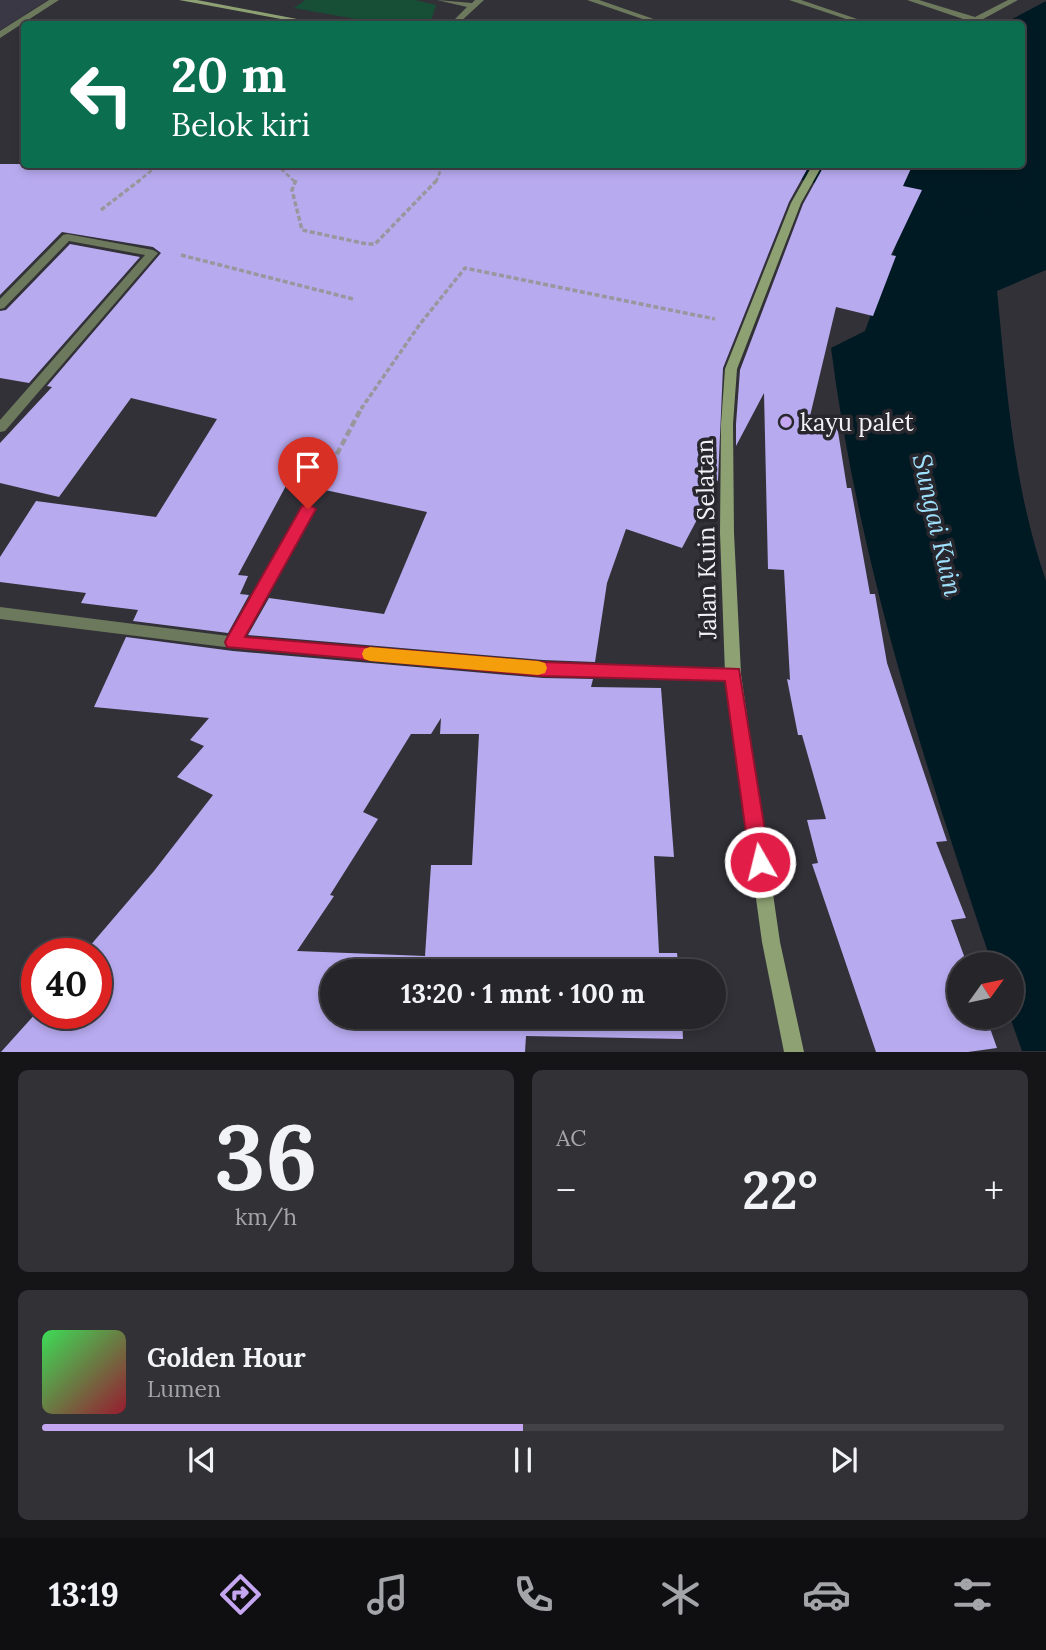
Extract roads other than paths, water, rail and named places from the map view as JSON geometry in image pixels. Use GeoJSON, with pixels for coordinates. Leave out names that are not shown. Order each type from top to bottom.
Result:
{"type":"FeatureCollection","features":[{"type":"Feature","properties":{"kind":"street"},"geometry":{"type":"LineString","coordinates":[[22,21],[55,0]]}},
{"type":"Feature","properties":{"kind":"street"},"geometry":{"type":"LineString","coordinates":[[183,0],[301,21]]}},
{"type":"Feature","properties":{"kind":"street"},"geometry":{"type":"LineString","coordinates":[[441,0],[477,3]]}},
{"type":"Feature","properties":{"kind":"street"},"geometry":{"type":"LineString","coordinates":[[592,0],[655,21]]}},
{"type":"Feature","properties":{"kind":"street"},"geometry":{"type":"LineString","coordinates":[[793,0],[859,21]]}},
{"type":"Feature","properties":{"kind":"street"},"geometry":{"type":"LineString","coordinates":[[911,0],[969,21]]}},
{"type":"Feature","properties":{"kind":"street"},"geometry":{"type":"LineString","coordinates":[[974,21],[1014,0]]}},
{"type":"Feature","properties":{"kind":"street"},"geometry":{"type":"LineString","coordinates":[[457,21],[477,3]]}},
{"type":"Feature","properties":{"kind":"street"},"geometry":{"type":"LineString","coordinates":[[0,35],[21,22]]}},
{"type":"Feature","properties":{"kind":"street","name":"Jalan Kuin Selatan"},"geometry":{"type":"LineString","coordinates":[[794,1052],[771,942],[733,674],[727,533],[727,424],[731,369],[796,203],[814,170]]}},
{"type":"Feature","properties":{"kind":"street"},"geometry":{"type":"LineString","coordinates":[[0,306],[67,237],[153,253],[0,428]]}},
{"type":"Feature","properties":{"kind":"street"},"geometry":{"type":"LineString","coordinates":[[233,642],[308,509]]}},
{"type":"Feature","properties":{"kind":"street"},"geometry":{"type":"LineString","coordinates":[[0,612],[233,642],[542,669],[733,674]]}},
{"type":"Feature","properties":{"kind":"water","name":"Sungai Kuin"},"geometry":{"type":"Polygon","coordinates":[[[1046,1],[1046,270],[997,291],[1013,438],[1026,509],[1046,581],[1046,1051],[1022,1051],[1014,1029],[1024,1029],[1024,952],[988,952],[918,736],[876,583],[858,505],[831,348],[865,331],[916,189],[916,168],[1025,168],[1025,21],[1009,21],[1046,1]]]}},
{"type":"Feature","properties":{"kind":"waterway"},"geometry":{"type":"LineString","coordinates":[[842,168],[990,194]]}},
{"type":"Feature","properties":{"kind":"place","name":"kayu palet"},"geometry":{"type":"Point","coordinates":[786,422]}}]}
